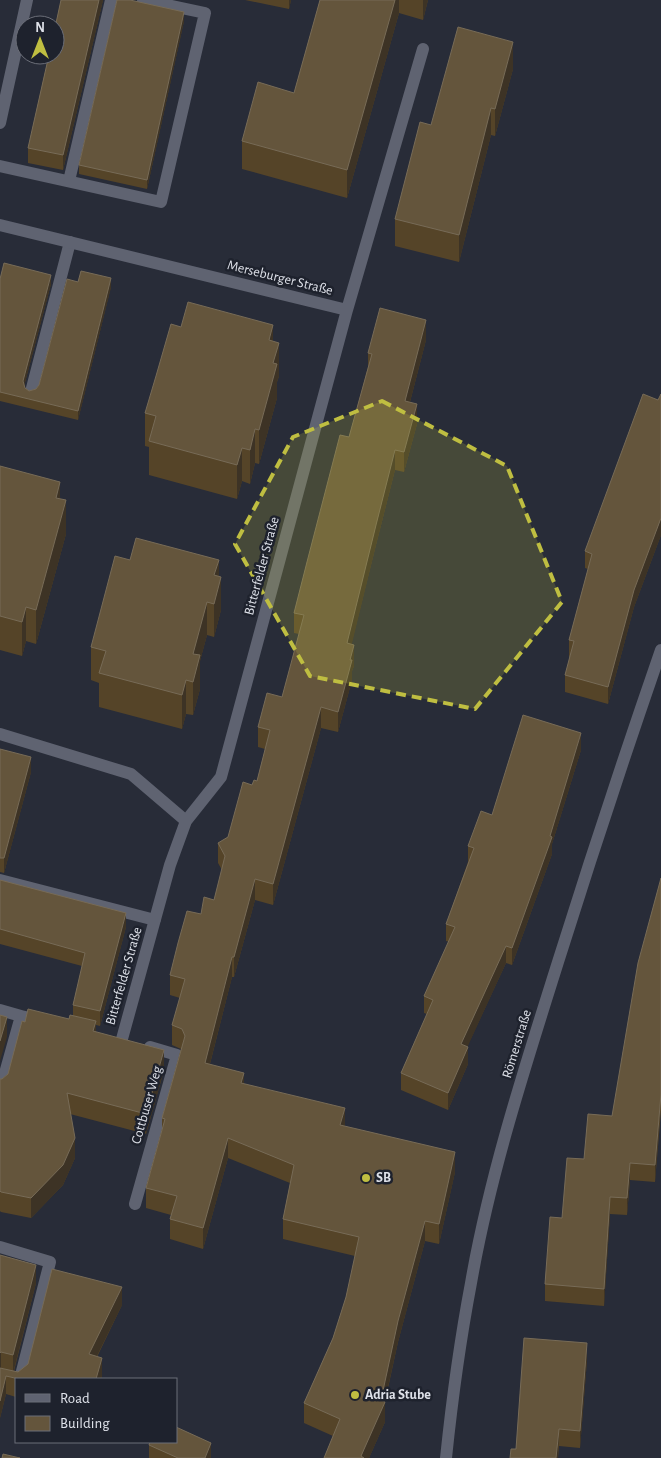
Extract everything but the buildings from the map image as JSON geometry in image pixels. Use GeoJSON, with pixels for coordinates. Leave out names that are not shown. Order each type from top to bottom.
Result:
{"type":"FeatureCollection","features":[{"type":"Feature","properties":{"kind":"street"},"geometry":{"type":"LineString","coordinates":[[0,123],[27,0]]}},
{"type":"Feature","properties":{"kind":"street"},"geometry":{"type":"LineString","coordinates":[[69,181],[110,0]]}},
{"type":"Feature","properties":{"kind":"street"},"geometry":{"type":"LineString","coordinates":[[0,166],[160,202],[205,13],[143,0]]}},
{"type":"Feature","properties":{"kind":"street","name":"Merseburger Straße"},"geometry":{"type":"LineString","coordinates":[[0,225],[347,310],[423,49]]}},
{"type":"Feature","properties":{"kind":"street"},"geometry":{"type":"LineString","coordinates":[[31,392],[70,242]]}},
{"type":"Feature","properties":{"kind":"street","name":"Bitterfelder Straße"},"geometry":{"type":"LineString","coordinates":[[126,1041],[170,865],[186,821],[221,777],[347,310]]}},
{"type":"Feature","properties":{"kind":"street","name":"Römerstraße"},"geometry":{"type":"LineString","coordinates":[[446,1458],[471,1282],[488,1203],[508,1127],[527,1060],[605,813],[661,650]]}},
{"type":"Feature","properties":{"kind":"street"},"geometry":{"type":"LineString","coordinates":[[0,734],[130,774],[186,821]]}},
{"type":"Feature","properties":{"kind":"street","name":"Bitterfelder Straße"},"geometry":{"type":"LineString","coordinates":[[0,880],[155,920]]}},
{"type":"Feature","properties":{"kind":"street"},"geometry":{"type":"LineString","coordinates":[[0,1010],[57,1024]]}},
{"type":"Feature","properties":{"kind":"street"},"geometry":{"type":"LineString","coordinates":[[0,1091],[21,1016]]}},
{"type":"Feature","properties":{"kind":"street","name":"Cottbuser Weg"},"geometry":{"type":"LineString","coordinates":[[126,1041],[177,1055],[135,1204]]}},
{"type":"Feature","properties":{"kind":"street"},"geometry":{"type":"LineString","coordinates":[[0,1247],[50,1262],[16,1378]]}},
{"type":"Feature","properties":{"kind":"highlighted area"},"geometry":{"type":"Polygon","coordinates":[[[382,401],[507,466],[562,602],[475,709],[310,676],[235,544],[293,437],[382,401]]]}},
{"type":"Feature","properties":{"kind":"place","name":"SB"},"geometry":{"type":"Point","coordinates":[366,1178]}},
{"type":"Feature","properties":{"kind":"place","name":"Adria Stube"},"geometry":{"type":"Point","coordinates":[355,1395]}}]}
